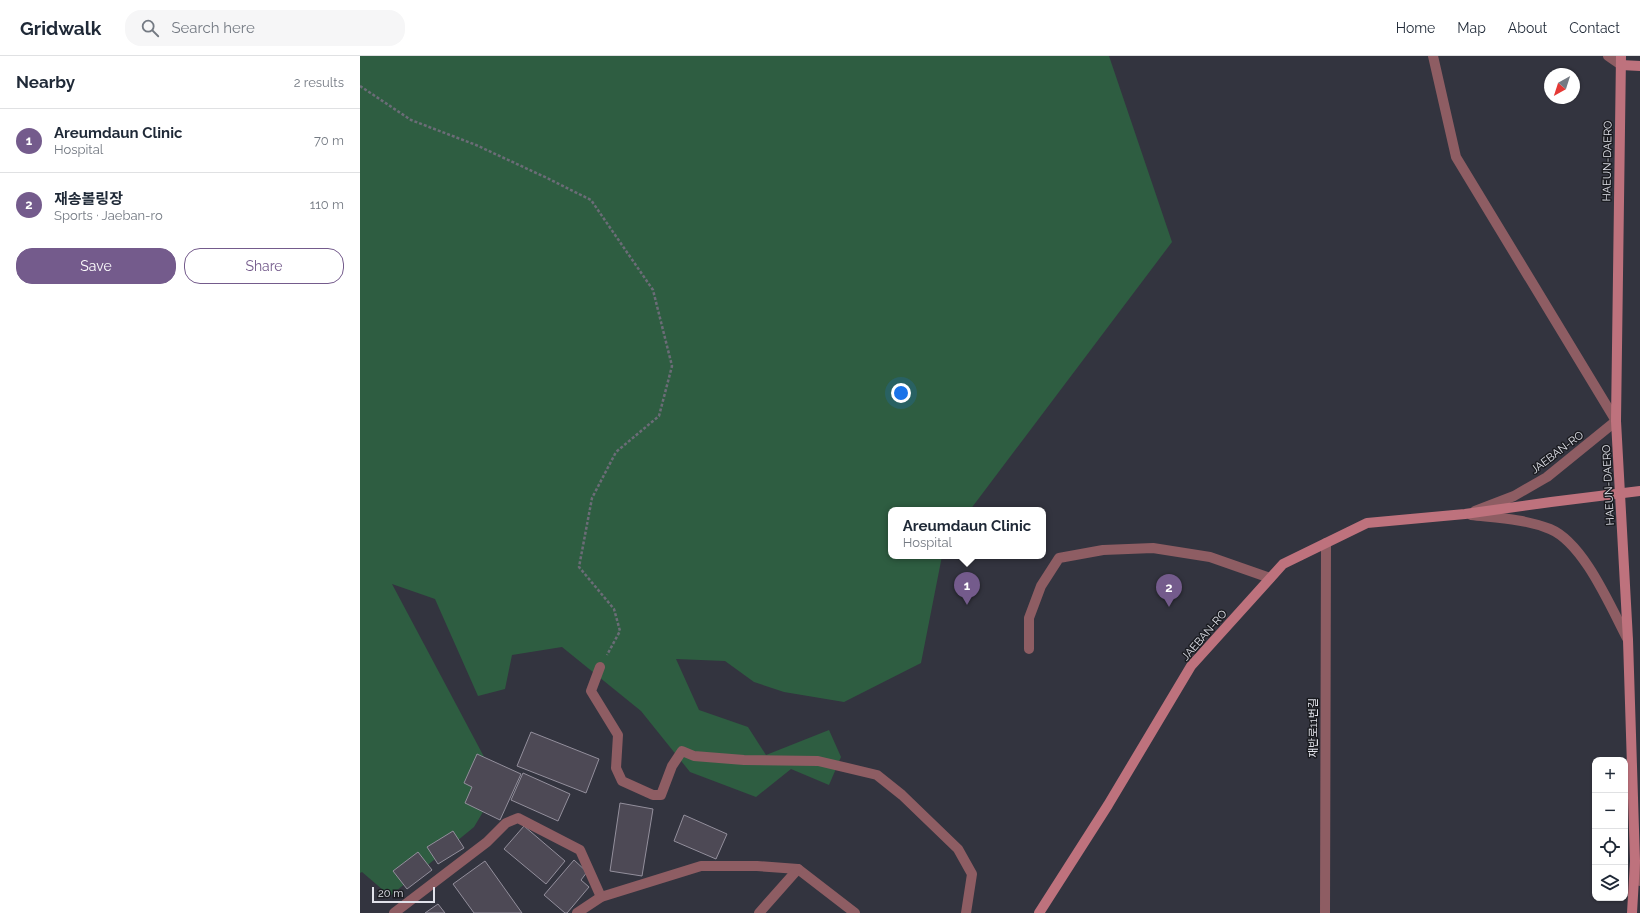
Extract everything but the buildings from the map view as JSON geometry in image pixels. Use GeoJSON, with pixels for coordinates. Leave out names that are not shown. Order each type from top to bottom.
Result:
{"type":"FeatureCollection","features":[{"type":"Feature","properties":{"kind":"main road","name":"HAEUN-DAERO"},"geometry":{"type":"LineString","coordinates":[[1621,60],[1616,421],[1628,640],[1635,861],[1632,913]]}},
{"type":"Feature","properties":{"kind":"main road"},"geometry":{"type":"LineString","coordinates":[[1621,60],[1640,66]]}},
{"type":"Feature","properties":{"kind":"main road","name":"JAEBAN-RO"},"geometry":{"type":"LineString","coordinates":[[1039,913],[1108,805],[1191,666],[1283,564],[1367,523],[1465,514],[1640,491]]}},
{"type":"Feature","properties":{"kind":"street"},"geometry":{"type":"LineString","coordinates":[[1433,56],[1456,157],[1616,421]]}},
{"type":"Feature","properties":{"kind":"street"},"geometry":{"type":"LineString","coordinates":[[1608,56],[1621,60]]}},
{"type":"Feature","properties":{"kind":"street","name":"JAEBAN-RO"},"geometry":{"type":"LineString","coordinates":[[1465,514],[1514,496],[1547,477],[1616,421]]}},
{"type":"Feature","properties":{"kind":"street"},"geometry":{"type":"LineString","coordinates":[[1465,514],[1522,521],[1551,529],[1570,544],[1591,569],[1628,640]]}},
{"type":"Feature","properties":{"kind":"street","name":"재반로11번길"},"geometry":{"type":"LineString","coordinates":[[1325,913],[1326,543]]}},
{"type":"Feature","properties":{"kind":"street"},"geometry":{"type":"LineString","coordinates":[[1029,649],[1030,618],[1041,586],[1059,558],[1103,550],[1153,548],[1210,557],[1270,578]]}},
{"type":"Feature","properties":{"kind":"street"},"geometry":{"type":"LineString","coordinates":[[600,668],[591,691],[618,735],[616,768],[622,781],[653,796],[661,795],[672,766],[682,751],[694,756],[744,760],[818,762],[877,775],[902,795],[958,849],[972,874],[966,913]]}},
{"type":"Feature","properties":{"kind":"street"},"geometry":{"type":"LineString","coordinates":[[394,913],[487,842],[506,823],[518,818],[580,850],[601,897]]}},
{"type":"Feature","properties":{"kind":"street"},"geometry":{"type":"LineString","coordinates":[[1635,861],[1640,881]]}},
{"type":"Feature","properties":{"kind":"street"},"geometry":{"type":"LineString","coordinates":[[577,913],[601,897],[701,866],[757,866],[798,869],[855,913]]}},
{"type":"Feature","properties":{"kind":"street"},"geometry":{"type":"LineString","coordinates":[[759,913],[798,869]]}},
{"type":"Feature","properties":{"kind":"path"},"geometry":{"type":"LineString","coordinates":[[360,86],[411,120],[476,144],[591,200],[653,290],[672,366],[659,416],[616,452],[592,498],[579,567],[614,609],[620,631],[600,668]]}},
{"type":"Feature","properties":{"kind":"green space"},"geometry":{"type":"Polygon","coordinates":[[[360,56],[1109,56],[1172,242],[972,507],[888,507],[888,559],[941,559],[921,663],[844,702],[784,692],[754,682],[725,661],[676,659],[699,710],[748,727],[766,755],[829,730],[841,757],[829,785],[791,769],[756,797],[690,772],[641,711],[562,647],[512,655],[505,689],[478,696],[435,599],[392,584],[499,785],[474,827],[390,896],[362,872],[360,873],[360,56]]]}},
{"type":"Feature","properties":{"kind":"place","name":"Areumdaun Clinic"},"geometry":{"type":"Point","coordinates":[967,605]}},
{"type":"Feature","properties":{"kind":"place","name":"재송볼링장"},"geometry":{"type":"Point","coordinates":[1169,607]}}]}
